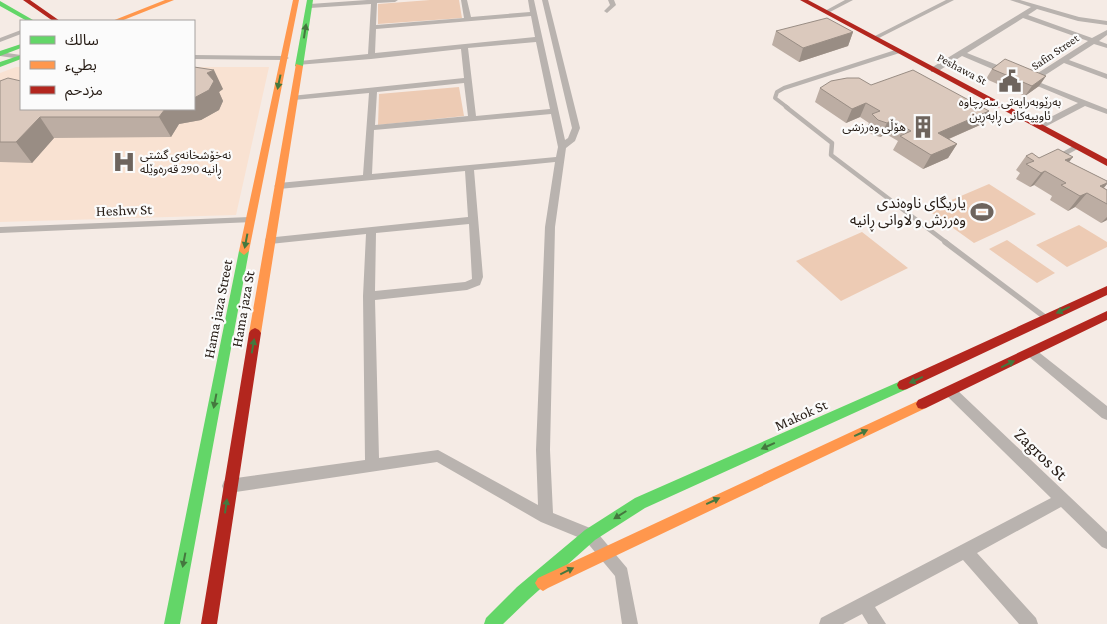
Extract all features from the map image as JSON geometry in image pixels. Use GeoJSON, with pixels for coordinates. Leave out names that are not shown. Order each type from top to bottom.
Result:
{"type":"FeatureCollection","features":[{"type":"Feature","properties":{"kind":"street"},"geometry":{"type":"LineString","coordinates":[[26,0],[53,20]]}},
{"type":"Feature","properties":{"kind":"street"},"geometry":{"type":"LineString","coordinates":[[118,20],[170,0]]}},
{"type":"Feature","properties":{"kind":"street","name":"Hama jaza Street"},"geometry":{"type":"LineString","coordinates":[[172,624],[250,220],[296,0]]}},
{"type":"Feature","properties":{"kind":"street"},"geometry":{"type":"LineString","coordinates":[[310,3],[395,0]]}},
{"type":"Feature","properties":{"kind":"street"},"geometry":{"type":"LineString","coordinates":[[464,0],[468,19]]}},
{"type":"Feature","properties":{"kind":"street"},"geometry":{"type":"LineString","coordinates":[[531,0],[562,153],[554,191],[550,227],[543,450],[546,517]]}},
{"type":"Feature","properties":{"kind":"street"},"geometry":{"type":"LineString","coordinates":[[279,186],[469,169],[562,153],[572,139],[576,128],[545,0]]}},
{"type":"Feature","properties":{"kind":"street"},"geometry":{"type":"LineString","coordinates":[[607,11],[613,5],[611,0]]}},
{"type":"Feature","properties":{"kind":"street","name":"Peshawa St"},"geometry":{"type":"LineString","coordinates":[[803,0],[1107,162]]}},
{"type":"Feature","properties":{"kind":"street"},"geometry":{"type":"LineString","coordinates":[[826,12],[850,0]]}},
{"type":"Feature","properties":{"kind":"street"},"geometry":{"type":"LineString","coordinates":[[875,38],[951,0]]}},
{"type":"Feature","properties":{"kind":"street"},"geometry":{"type":"LineString","coordinates":[[1013,0],[1035,8],[1078,19],[1107,23]]}},
{"type":"Feature","properties":{"kind":"street"},"geometry":{"type":"LineString","coordinates":[[371,57],[374,2]]}},
{"type":"Feature","properties":{"kind":"street"},"geometry":{"type":"LineString","coordinates":[[0,3],[29,20]]}},
{"type":"Feature","properties":{"kind":"street","name":"Hama jaza St"},"geometry":{"type":"LineString","coordinates":[[209,624],[229,486],[310,3]]}},
{"type":"Feature","properties":{"kind":"street"},"geometry":{"type":"LineString","coordinates":[[934,70],[963,54],[1035,8]]}},
{"type":"Feature","properties":{"kind":"street"},"geometry":{"type":"LineString","coordinates":[[372,27],[534,14]]}},
{"type":"Feature","properties":{"kind":"street"},"geometry":{"type":"LineString","coordinates":[[1024,16],[1107,46]]}},
{"type":"Feature","properties":{"kind":"street"},"geometry":{"type":"LineString","coordinates":[[0,40],[20,32]]}},
{"type":"Feature","properties":{"kind":"street","name":"Safin Street"},"geometry":{"type":"LineString","coordinates":[[1030,81],[1064,60],[1091,40],[1107,32]]}},
{"type":"Feature","properties":{"kind":"street"},"geometry":{"type":"LineString","coordinates":[[300,63],[540,39]]}},
{"type":"Feature","properties":{"kind":"street"},"geometry":{"type":"LineString","coordinates":[[0,54],[20,46]]}},
{"type":"Feature","properties":{"kind":"street"},"geometry":{"type":"LineString","coordinates":[[464,47],[472,118]]}},
{"type":"Feature","properties":{"kind":"street"},"geometry":{"type":"LineString","coordinates":[[0,54],[20,57]]}},
{"type":"Feature","properties":{"kind":"street"},"geometry":{"type":"LineString","coordinates":[[963,54],[1014,74]]}},
{"type":"Feature","properties":{"kind":"street"},"geometry":{"type":"LineString","coordinates":[[0,65],[20,57]]}},
{"type":"Feature","properties":{"kind":"street"},"geometry":{"type":"LineString","coordinates":[[195,57],[285,58]]}},
{"type":"Feature","properties":{"kind":"street"},"geometry":{"type":"LineString","coordinates":[[1064,60],[1107,76]]}},
{"type":"Feature","properties":{"kind":"street"},"geometry":{"type":"LineString","coordinates":[[1022,78],[1107,112]]}},
{"type":"Feature","properties":{"kind":"street"},"geometry":{"type":"LineString","coordinates":[[294,98],[467,80]]}},
{"type":"Feature","properties":{"kind":"street"},"geometry":{"type":"LineString","coordinates":[[367,178],[373,90]]}},
{"type":"Feature","properties":{"kind":"street"},"geometry":{"type":"LineString","coordinates":[[1040,126],[1084,103]]}},
{"type":"Feature","properties":{"kind":"street"},"geometry":{"type":"LineString","coordinates":[[370,128],[554,111]]}},
{"type":"Feature","properties":{"kind":"street"},"geometry":{"type":"LineString","coordinates":[[1075,166],[1058,156],[1077,146]]}},
{"type":"Feature","properties":{"kind":"street"},"geometry":{"type":"LineString","coordinates":[[264,151],[286,149]]}},
{"type":"Feature","properties":{"kind":"street"},"geometry":{"type":"LineString","coordinates":[[369,296],[474,284],[478,277],[469,169]]}},
{"type":"Feature","properties":{"kind":"street"},"geometry":{"type":"LineString","coordinates":[[259,176],[281,174]]}},
{"type":"Feature","properties":{"kind":"street","name":"Heshw St"},"geometry":{"type":"LineString","coordinates":[[0,230],[250,220]]}},
{"type":"Feature","properties":{"kind":"street"},"geometry":{"type":"LineString","coordinates":[[270,240],[371,232],[473,220]]}},
{"type":"Feature","properties":{"kind":"street"},"geometry":{"type":"LineString","coordinates":[[371,232],[369,296],[372,466]]}},
{"type":"Feature","properties":{"kind":"street","name":"Makok St"},"geometry":{"type":"LineString","coordinates":[[492,624],[523,593],[590,535],[640,504],[926,375],[1107,290]]}},
{"type":"Feature","properties":{"kind":"street","name":"Makok St"},"geometry":{"type":"LineString","coordinates":[[523,593],[606,552],[1032,353],[1107,315]]}},
{"type":"Feature","properties":{"kind":"street"},"geometry":{"type":"LineString","coordinates":[[1032,353],[1107,414]]}},
{"type":"Feature","properties":{"kind":"street","name":"Zagros St"},"geometry":{"type":"LineString","coordinates":[[950,392],[1107,542]]}},
{"type":"Feature","properties":{"kind":"street"},"geometry":{"type":"LineString","coordinates":[[229,486],[438,456],[546,517],[590,535],[622,573],[630,624]]}},
{"type":"Feature","properties":{"kind":"street"},"geometry":{"type":"LineString","coordinates":[[827,624],[1061,500]]}},
{"type":"Feature","properties":{"kind":"street"},"geometry":{"type":"LineString","coordinates":[[965,550],[1030,624]]}},
{"type":"Feature","properties":{"kind":"street"},"geometry":{"type":"LineString","coordinates":[[864,604],[878,624]]}},
{"type":"Feature","properties":{"kind":"lane"},"geometry":{"type":"LineString","coordinates":[[899,51],[784,88],[777,92],[774,98],[832,143],[831,155],[1046,318]]}},
{"type":"Feature","properties":{"kind":"shaded area"},"geometry":{"type":"Polygon","coordinates":[[[459,0],[462,18],[378,24],[378,4],[459,0]]]}},
{"type":"Feature","properties":{"kind":"shaded area","name":"نەخۆشخانەی گشتی ڕانیە 290 قەرەوێلە"},"geometry":{"type":"Polygon","coordinates":[[[20,67],[20,110],[195,110],[195,67],[269,67],[236,215],[0,222],[0,73],[20,67]]]}},
{"type":"Feature","properties":{"kind":"shaded area"},"geometry":{"type":"Polygon","coordinates":[[[459,87],[464,116],[378,125],[379,94],[459,87]]]}},
{"type":"Feature","properties":{"kind":"shaded area","name":"یاریگای ناوەندی وەرزش و لاوانی ڕانیە"},"geometry":{"type":"Polygon","coordinates":[[[989,184],[1036,214],[974,243],[928,210],[989,184]]]}},
{"type":"Feature","properties":{"kind":"shaded area"},"geometry":{"type":"Polygon","coordinates":[[[1079,225],[1107,242],[1107,247],[1067,267],[1036,245],[1079,225]]]}},
{"type":"Feature","properties":{"kind":"shaded area"},"geometry":{"type":"Polygon","coordinates":[[[862,232],[908,268],[841,301],[796,261],[862,232]]]}},
{"type":"Feature","properties":{"kind":"shaded area"},"geometry":{"type":"Polygon","coordinates":[[[1007,240],[1055,273],[1037,283],[989,249],[1007,240]]]}},
{"type":"Feature","properties":{"kind":"building"},"geometry":{"type":"Polygon","coordinates":[[[827,18],[853,32],[803,48],[776,31],[827,18]]]}},
{"type":"Feature","properties":{"kind":"building"},"geometry":{"type":"Polygon","coordinates":[[[1005,59],[1046,76],[1032,86],[992,69],[1005,59]]]}},
{"type":"Feature","properties":{"kind":"building"},"geometry":{"type":"Polygon","coordinates":[[[195,67],[214,70],[207,73],[214,81],[209,90],[195,97],[195,67]]]}},
{"type":"Feature","properties":{"kind":"building"},"geometry":{"type":"Polygon","coordinates":[[[913,70],[989,111],[938,133],[957,144],[931,155],[900,136],[911,131],[893,120],[887,123],[878,120],[872,114],[880,111],[866,103],[852,109],[820,88],[831,81],[847,78],[859,78],[871,85],[913,70]]]}},
{"type":"Feature","properties":{"kind":"building"},"geometry":{"type":"Polygon","coordinates":[[[8,78],[20,81],[20,110],[164,110],[159,117],[40,117],[16,142],[0,142],[0,81],[8,78]]]}},
{"type":"Feature","properties":{"kind":"building"},"geometry":{"type":"Polygon","coordinates":[[[1058,149],[1073,157],[1065,160],[1107,181],[1107,183],[1100,186],[1107,190],[1107,204],[1087,193],[1080,196],[1061,185],[1066,183],[1045,171],[1041,173],[1026,164],[1034,161],[1026,156],[1032,153],[1039,158],[1058,149]]]}},
{"type":"Feature","properties":{"kind":"traffic: fast"},"geometry":{"type":"LineString","coordinates":[[299,66],[310,0]]}},
{"type":"Feature","properties":{"kind":"traffic: fast"},"geometry":{"type":"LineString","coordinates":[[0,3],[29,20]]}},
{"type":"Feature","properties":{"kind":"traffic: fast"},"geometry":{"type":"LineString","coordinates":[[0,54],[20,46]]}},
{"type":"Feature","properties":{"kind":"traffic: fast"},"geometry":{"type":"LineString","coordinates":[[0,65],[20,57]]}},
{"type":"Feature","properties":{"kind":"traffic: fast"},"geometry":{"type":"LineString","coordinates":[[172,624],[244,251]]}},
{"type":"Feature","properties":{"kind":"traffic: fast"},"geometry":{"type":"LineString","coordinates":[[492,624],[523,593],[590,535],[640,503],[903,385]]}},
{"type":"Feature","properties":{"kind":"traffic: slow"},"geometry":{"type":"LineString","coordinates":[[118,20],[171,0]]}},
{"type":"Feature","properties":{"kind":"traffic: slow"},"geometry":{"type":"LineString","coordinates":[[244,251],[296,0]]}},
{"type":"Feature","properties":{"kind":"traffic: slow"},"geometry":{"type":"LineString","coordinates":[[255,333],[299,66]]}},
{"type":"Feature","properties":{"kind":"traffic: slow"},"geometry":{"type":"LineString","coordinates":[[543,583],[922,404]]}},
{"type":"Feature","properties":{"kind":"traffic: jam"},"geometry":{"type":"LineString","coordinates":[[26,0],[56,20]]}},
{"type":"Feature","properties":{"kind":"traffic: jam"},"geometry":{"type":"LineString","coordinates":[[803,0],[1107,163]]}},
{"type":"Feature","properties":{"kind":"traffic: jam"},"geometry":{"type":"LineString","coordinates":[[903,385],[1107,290]]}},
{"type":"Feature","properties":{"kind":"traffic: jam"},"geometry":{"type":"LineString","coordinates":[[922,404],[1107,315]]}},
{"type":"Feature","properties":{"kind":"traffic: jam"},"geometry":{"type":"LineString","coordinates":[[209,624],[255,333]]}},
{"type":"Feature","properties":{"kind":"place","name":"بەڕێوبەرایەتی سەرچاوە ئاوییەکانی ڕاپەڕین"},"geometry":{"type":"Point","coordinates":[1010,81]}},
{"type":"Feature","properties":{"kind":"place","name":"هۆڵی وەرزشی"},"geometry":{"type":"Point","coordinates":[923,127]}},
{"type":"Feature","properties":{"kind":"place","name":"نەخۆشخانەی گشتی ڕانیە 290 قەرەوێلە"},"geometry":{"type":"Point","coordinates":[124,162]}},
{"type":"Feature","properties":{"kind":"place","name":"یاریگای ناوەندی وەرزش و لاوانی ڕانیە"},"geometry":{"type":"Point","coordinates":[982,212]}}]}
